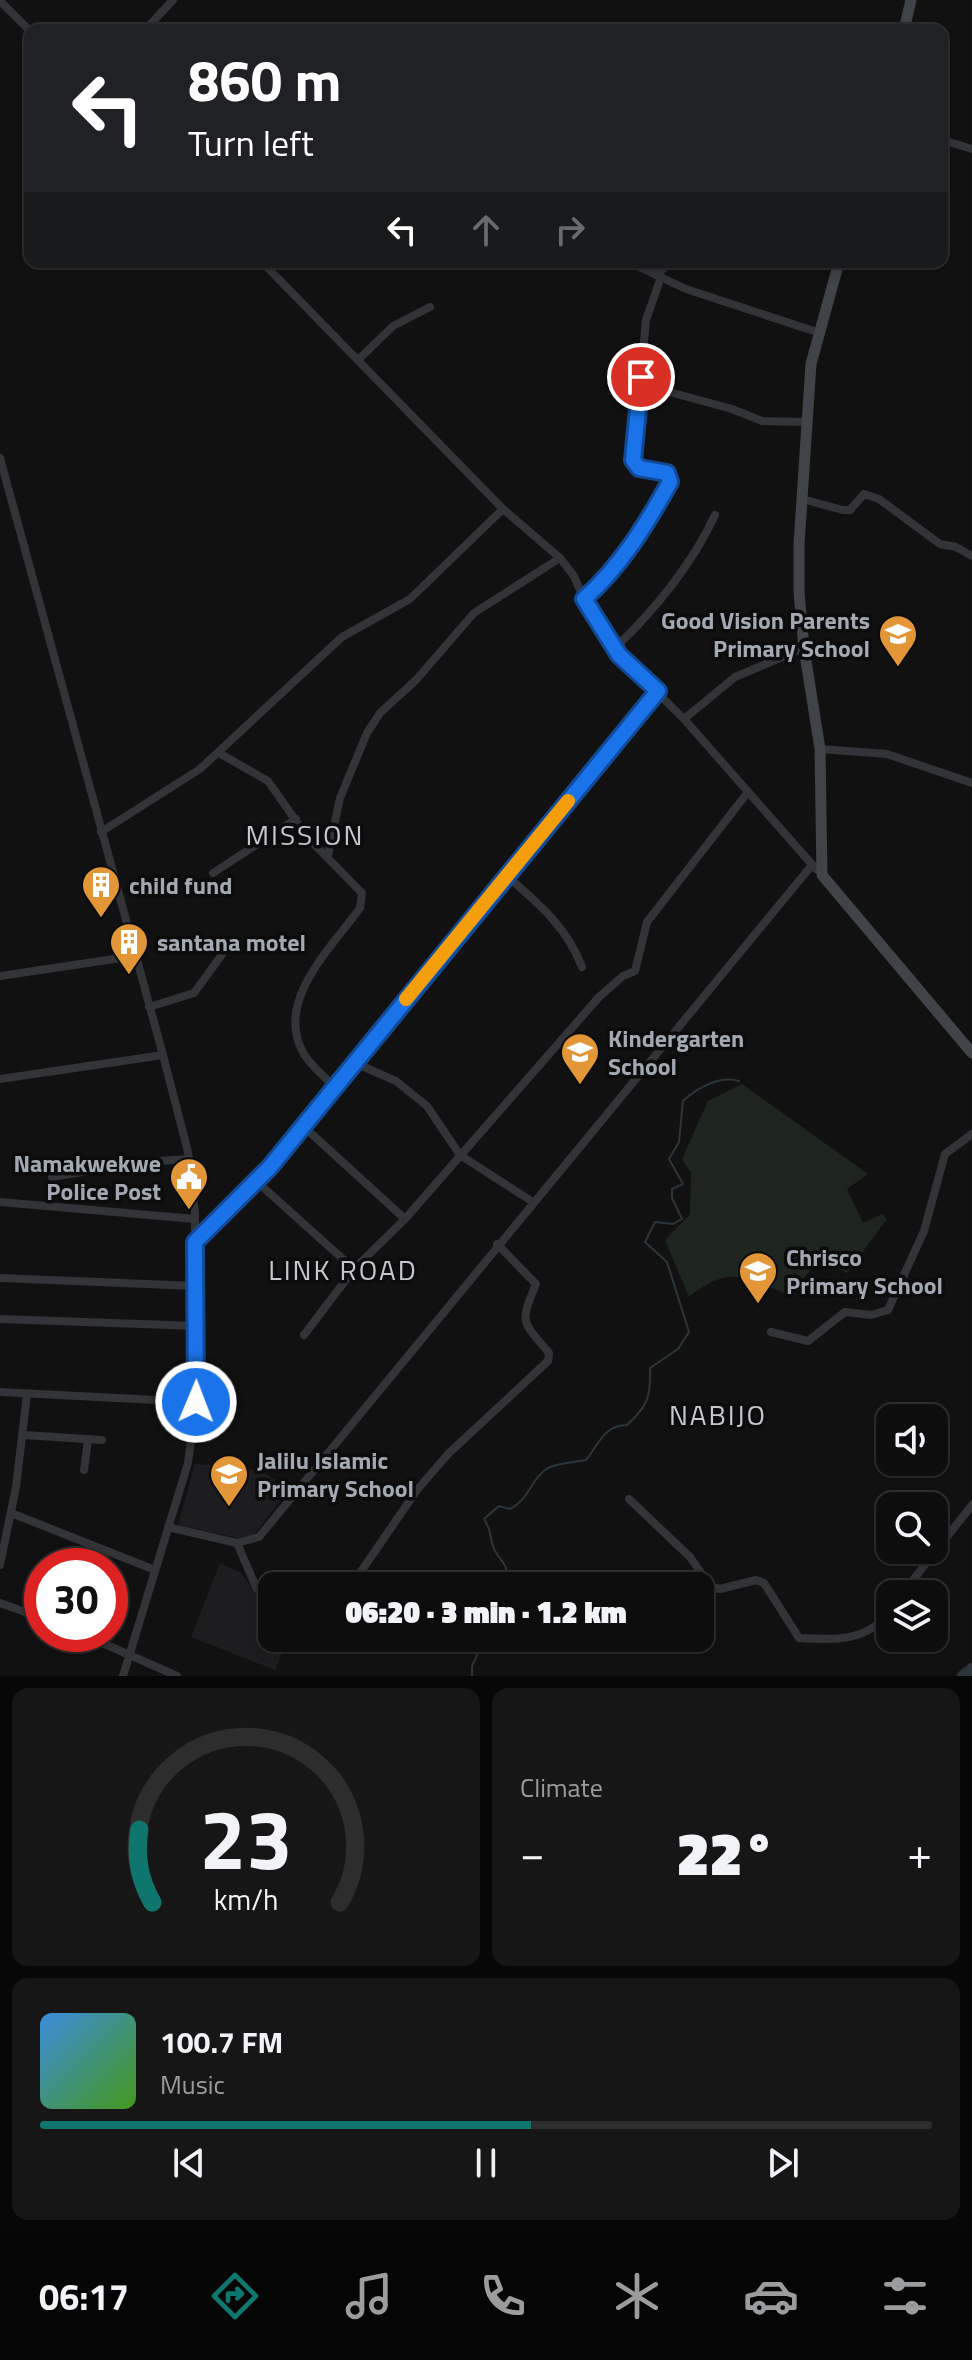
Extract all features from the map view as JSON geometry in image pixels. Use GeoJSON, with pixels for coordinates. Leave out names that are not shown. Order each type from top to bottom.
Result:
{"type":"FeatureCollection","features":[{"type":"Feature","properties":{"kind":"street"},"geometry":{"type":"LineString","coordinates":[[151,24],[173,0]]}},
{"type":"Feature","properties":{"kind":"street"},"geometry":{"type":"LineString","coordinates":[[905,24],[911,0]]}},
{"type":"Feature","properties":{"kind":"street"},"geometry":{"type":"LineString","coordinates":[[0,1],[24,25]]}},
{"type":"Feature","properties":{"kind":"street"},"geometry":{"type":"LineString","coordinates":[[948,142],[972,149]]}},
{"type":"Feature","properties":{"kind":"street"},"geometry":{"type":"LineString","coordinates":[[268,268],[503,509],[560,558],[591,616],[619,655],[684,719],[822,875],[972,1053]]}},
{"type":"Feature","properties":{"kind":"street"},"geometry":{"type":"LineString","coordinates":[[642,268],[734,306],[820,333]]}},
{"type":"Feature","properties":{"kind":"street"},"geometry":{"type":"LineString","coordinates":[[584,599],[614,569],[646,525],[670,482],[667,473],[639,468],[633,460],[646,320],[659,276],[666,268]]}},
{"type":"Feature","properties":{"kind":"street"},"geometry":{"type":"LineString","coordinates":[[822,875],[820,749],[804,648],[799,592],[805,422],[811,364],[837,268]]}},
{"type":"Feature","properties":{"kind":"street"},"geometry":{"type":"LineString","coordinates":[[358,360],[393,326],[430,307]]}},
{"type":"Feature","properties":{"kind":"street"},"geometry":{"type":"LineString","coordinates":[[640,384],[732,409],[762,421],[805,422]]}},
{"type":"Feature","properties":{"kind":"street"},"geometry":{"type":"LineString","coordinates":[[0,458],[189,1159],[195,1219],[197,1326],[192,1448],[123,1676]]}},
{"type":"Feature","properties":{"kind":"street"},"geometry":{"type":"LineString","coordinates":[[802,499],[843,510],[850,510],[864,494],[879,499],[933,540],[972,556]]}},
{"type":"Feature","properties":{"kind":"street"},"geometry":{"type":"LineString","coordinates":[[101,832],[219,753],[314,661],[342,637],[410,599],[503,509]]}},
{"type":"Feature","properties":{"kind":"street"},"geometry":{"type":"LineString","coordinates":[[616,647],[640,626],[715,515]]}},
{"type":"Feature","properties":{"kind":"street"},"geometry":{"type":"LineString","coordinates":[[328,855],[340,798],[367,733],[380,713],[416,680],[474,613],[560,558]]}},
{"type":"Feature","properties":{"kind":"street"},"geometry":{"type":"LineString","coordinates":[[684,719],[735,677],[804,648]]}},
{"type":"Feature","properties":{"kind":"street"},"geometry":{"type":"LineString","coordinates":[[195,1242],[256,1181],[303,1126],[658,691]]}},
{"type":"Feature","properties":{"kind":"street"},"geometry":{"type":"LineString","coordinates":[[820,749],[887,754],[972,783]]}},
{"type":"Feature","properties":{"kind":"street"},"geometry":{"type":"LineString","coordinates":[[219,753],[261,774],[308,838],[362,893],[362,901],[296,1001],[297,1032],[306,1058],[333,1086]]}},
{"type":"Feature","properties":{"kind":"street"},"geometry":{"type":"LineString","coordinates":[[304,1335],[354,1269],[405,1219],[599,997],[623,976],[635,971],[647,922],[748,792]]}},
{"type":"Feature","properties":{"kind":"street"},"geometry":{"type":"LineString","coordinates":[[213,873],[296,819]]}},
{"type":"Feature","properties":{"kind":"street"},"geometry":{"type":"LineString","coordinates":[[168,1527],[237,1543],[259,1537],[497,1244],[812,865]]}},
{"type":"Feature","properties":{"kind":"street"},"geometry":{"type":"LineString","coordinates":[[507,876],[553,916],[575,947],[582,967]]}},
{"type":"Feature","properties":{"kind":"street"},"geometry":{"type":"LineString","coordinates":[[149,1007],[194,993],[226,949]]}},
{"type":"Feature","properties":{"kind":"street"},"geometry":{"type":"LineString","coordinates":[[0,976],[134,956]]}},
{"type":"Feature","properties":{"kind":"street"},"geometry":{"type":"LineString","coordinates":[[0,1079],[163,1055]]}},
{"type":"Feature","properties":{"kind":"street"},"geometry":{"type":"LineString","coordinates":[[355,1063],[385,1074],[427,1106],[460,1155],[533,1202]]}},
{"type":"Feature","properties":{"kind":"street"},"geometry":{"type":"LineString","coordinates":[[303,1126],[405,1219]]}},
{"type":"Feature","properties":{"kind":"street"},"geometry":{"type":"LineString","coordinates":[[771,1332],[808,1341],[845,1312],[871,1315],[888,1310],[924,1231],[945,1154],[972,1134]]}},
{"type":"Feature","properties":{"kind":"street"},"geometry":{"type":"LineString","coordinates":[[52,1177],[189,1159]]}},
{"type":"Feature","properties":{"kind":"street"},"geometry":{"type":"LineString","coordinates":[[256,1181],[354,1269]]}},
{"type":"Feature","properties":{"kind":"street"},"geometry":{"type":"LineString","coordinates":[[0,1202],[195,1219]]}},
{"type":"Feature","properties":{"kind":"street"},"geometry":{"type":"LineString","coordinates":[[361,1572],[417,1490],[448,1454],[548,1361],[549,1353],[525,1324],[523,1315],[536,1284],[497,1244]]}},
{"type":"Feature","properties":{"kind":"street"},"geometry":{"type":"LineString","coordinates":[[0,1278],[196,1286]]}},
{"type":"Feature","properties":{"kind":"street"},"geometry":{"type":"LineString","coordinates":[[0,1319],[197,1326]]}},
{"type":"Feature","properties":{"kind":"street"},"geometry":{"type":"LineString","coordinates":[[0,1392],[196,1402]]}},
{"type":"Feature","properties":{"kind":"street"},"geometry":{"type":"LineString","coordinates":[[0,1565],[24,1435],[27,1394]]}},
{"type":"Feature","properties":{"kind":"street"},"geometry":{"type":"LineString","coordinates":[[24,1435],[102,1440]]}},
{"type":"Feature","properties":{"kind":"street"},"geometry":{"type":"LineString","coordinates":[[84,1470],[88,1440]]}},
{"type":"Feature","properties":{"kind":"street"},"geometry":{"type":"LineString","coordinates":[[629,1499],[690,1557],[711,1587],[720,1589],[756,1580],[764,1583],[799,1638],[861,1637],[876,1628]]}},
{"type":"Feature","properties":{"kind":"street"},"geometry":{"type":"LineString","coordinates":[[913,1580],[972,1505]]}},
{"type":"Feature","properties":{"kind":"street"},"geometry":{"type":"LineString","coordinates":[[11,1513],[155,1570]]}},
{"type":"Feature","properties":{"kind":"street"},"geometry":{"type":"LineString","coordinates":[[237,1543],[258,1588]]}},
{"type":"Feature","properties":{"kind":"street"},"geometry":{"type":"LineString","coordinates":[[0,1603],[24,1612]]}},
{"type":"Feature","properties":{"kind":"street"},"geometry":{"type":"LineString","coordinates":[[121,1652],[177,1676]]}},
{"type":"Feature","properties":{"kind":"shaded area"},"geometry":{"type":"Polygon","coordinates":[[[742,1084],[868,1174],[847,1189],[863,1223],[882,1214],[887,1219],[847,1273],[818,1259],[791,1296],[750,1280],[727,1277],[716,1280],[689,1297],[665,1240],[690,1214],[691,1173],[682,1159],[708,1101],[742,1084]]]}},
{"type":"Feature","properties":{"kind":"shaded area","name":"Jalilu Islamic Primary School"},"geometry":{"type":"Polygon","coordinates":[[[195,1464],[244,1467],[268,1475],[288,1491],[253,1536],[238,1538],[178,1525],[195,1464]]]}},
{"type":"Feature","properties":{"kind":"shaded area"},"geometry":{"type":"Polygon","coordinates":[[[220,1563],[240,1572],[258,1596],[258,1652],[283,1652],[275,1670],[191,1637],[220,1563]]]}},
{"type":"Feature","properties":{"kind":"waterway"},"geometry":{"type":"LineString","coordinates":[[507,1572],[494,1549],[484,1519],[499,1506],[510,1509],[517,1505],[548,1468],[586,1460],[607,1432],[627,1425],[647,1400],[650,1368],[678,1349],[689,1332],[667,1262],[645,1242],[655,1222],[673,1224],[682,1219],[672,1198],[672,1189],[683,1184],[669,1159],[679,1142],[683,1101],[709,1084],[724,1080],[739,1081]]}},
{"type":"Feature","properties":{"kind":"waterway"},"geometry":{"type":"LineString","coordinates":[[472,1676],[472,1666],[478,1652]]}},
{"type":"Feature","properties":{"kind":"waterway"},"geometry":{"type":"LineString","coordinates":[[963,1676],[972,1669]]}},
{"type":"Feature","properties":{"kind":"slow traffic"},"geometry":{"type":"LineString","coordinates":[[406,999],[568,801]]}},
{"type":"Feature","properties":{"kind":"place","name":"Good Vision Parents Primary School"},"geometry":{"type":"Point","coordinates":[898,668]}},
{"type":"Feature","properties":{"kind":"place","name":"child fund"},"geometry":{"type":"Point","coordinates":[101,919]}},
{"type":"Feature","properties":{"kind":"place","name":"santana motel"},"geometry":{"type":"Point","coordinates":[129,976]}},
{"type":"Feature","properties":{"kind":"place","name":"Kindergarten School"},"geometry":{"type":"Point","coordinates":[580,1086]}},
{"type":"Feature","properties":{"kind":"place","name":"Namakwekwe Police Post"},"geometry":{"type":"Point","coordinates":[189,1211]}},
{"type":"Feature","properties":{"kind":"place","name":"Chrisco Primary School"},"geometry":{"type":"Point","coordinates":[758,1305]}},
{"type":"Feature","properties":{"kind":"place","name":"Jalilu Islamic Primary School"},"geometry":{"type":"Point","coordinates":[229,1508]}},
{"type":"Feature","properties":{"kind":"district","name":"MISSION"},"geometry":{"type":"Point","coordinates":[305,834]}},
{"type":"Feature","properties":{"kind":"district","name":"LINK ROAD"},"geometry":{"type":"Point","coordinates":[343,1269]}},
{"type":"Feature","properties":{"kind":"district","name":"NABIJO"},"geometry":{"type":"Point","coordinates":[718,1414]}},
{"type":"Feature","properties":{"kind":"route"},"geometry":{"type":"LineString","coordinates":[[196,1402],[195,1242],[270,1167],[658,691],[619,655],[591,616],[584,599],[614,569],[646,525],[670,482],[671,476],[667,473],[639,468],[633,460],[641,377]]}}]}
